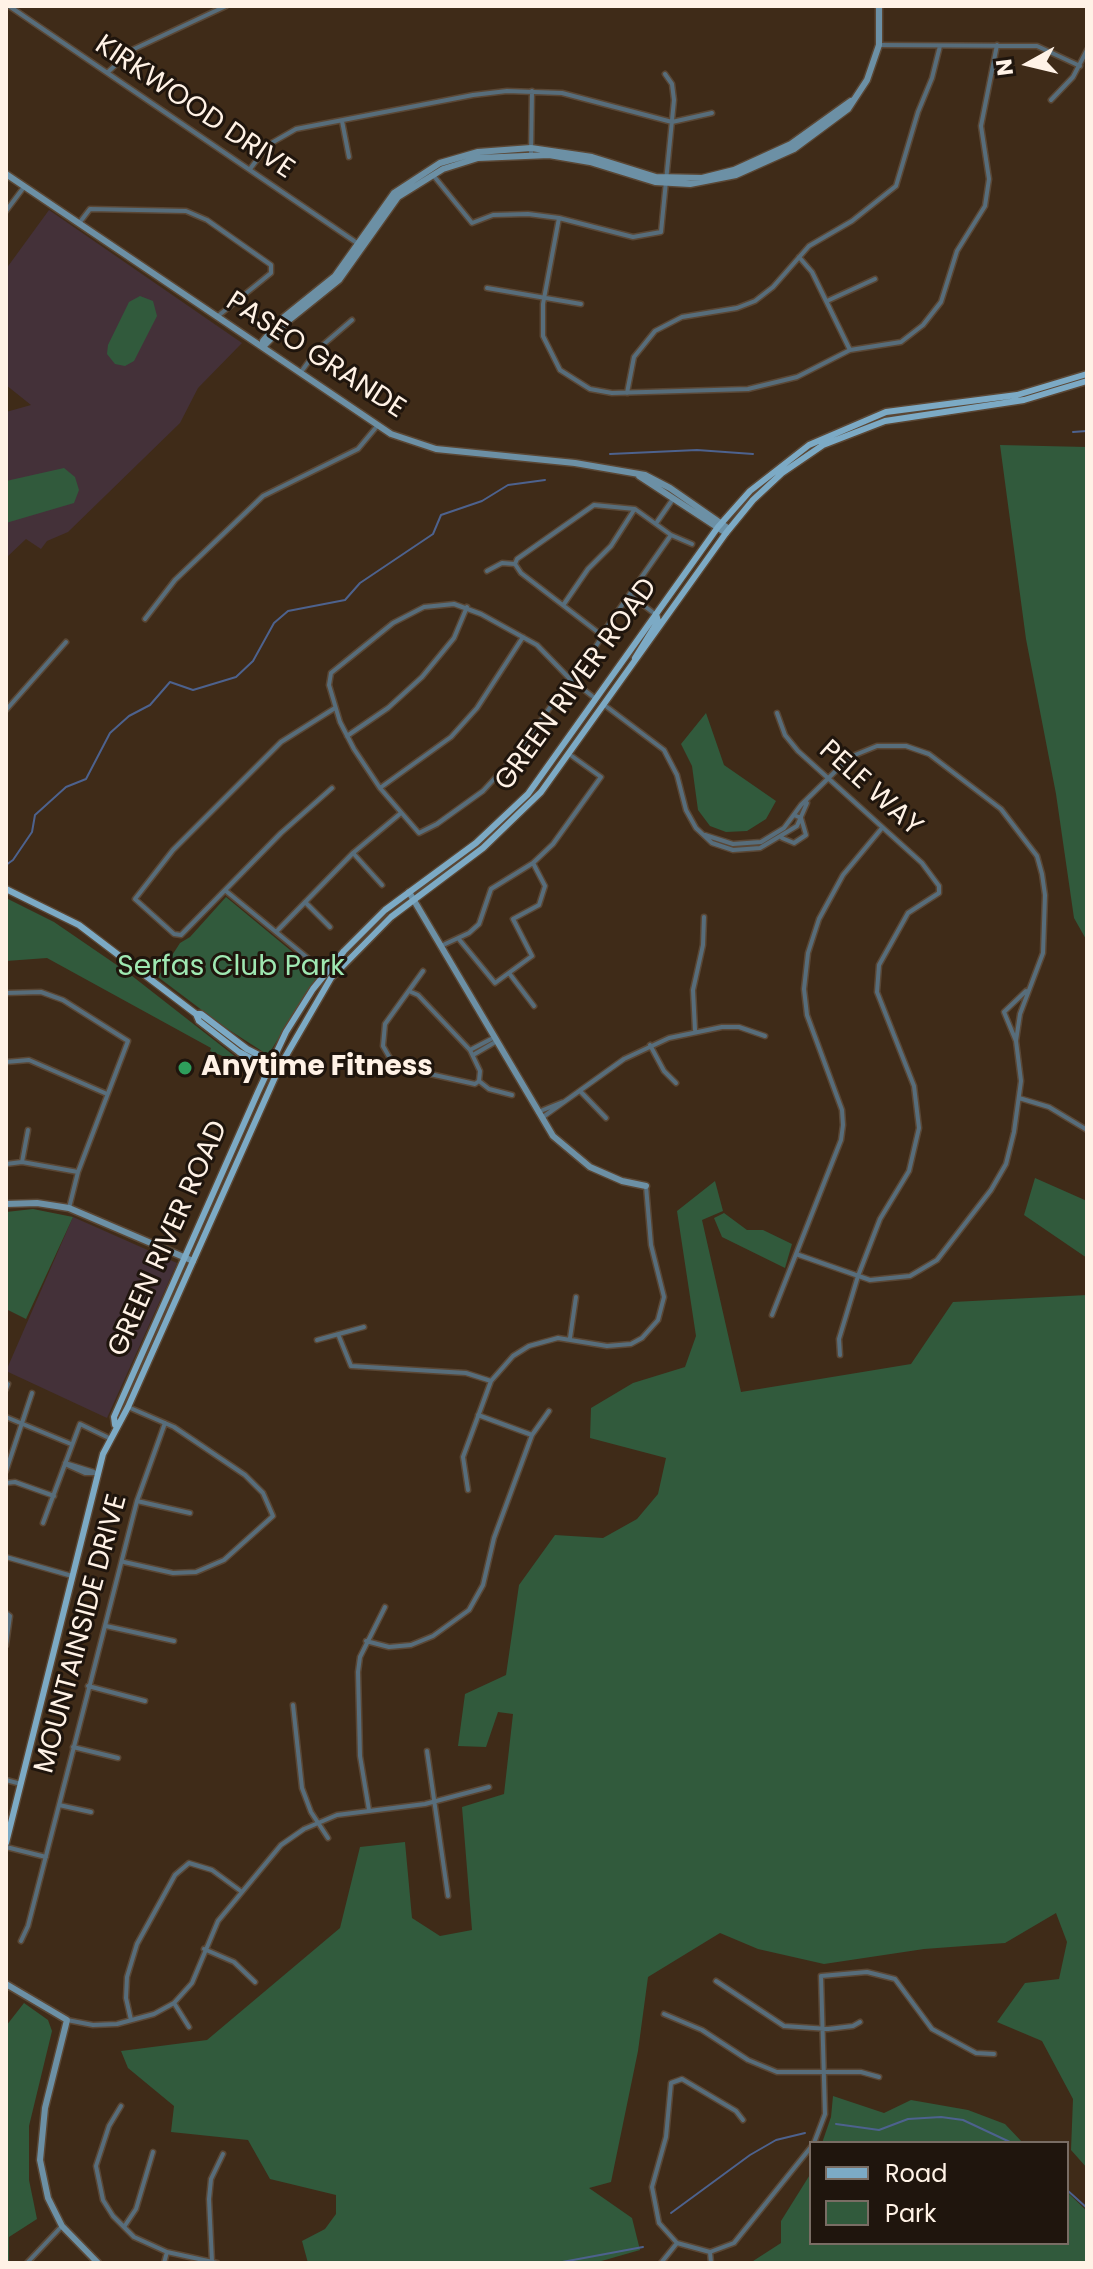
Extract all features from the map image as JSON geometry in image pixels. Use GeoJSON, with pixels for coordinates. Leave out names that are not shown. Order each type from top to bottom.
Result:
{"type":"FeatureCollection","features":[{"type":"Feature","properties":{"kind":"main road"},"geometry":{"type":"LineString","coordinates":[[263,347],[288,321],[339,280],[360,244],[398,197],[431,171],[478,152],[531,151],[592,157],[666,180],[702,178],[755,162],[791,144],[851,101],[867,80],[879,45],[879,6]]}},
{"type":"Feature","properties":{"kind":"main road","name":"PASEO GRANDE"},"geometry":{"type":"LineString","coordinates":[[6,174],[403,440],[436,449],[575,463],[639,476],[662,483],[728,531]]}},
{"type":"Feature","properties":{"kind":"main road","name":"GREEN RIVER ROAD"},"geometry":{"type":"LineString","coordinates":[[6,1845],[96,1473],[115,1425],[128,1407],[159,1337],[270,1065],[298,1012],[328,975],[412,895],[510,812],[546,773],[720,525],[750,491],[787,460],[822,438],[873,417],[929,405],[1017,395],[1087,374]]}},
{"type":"Feature","properties":{"kind":"main road","name":"GREEN RIVER ROAD"},"geometry":{"type":"LineString","coordinates":[[412,895],[483,848],[520,815],[569,754],[728,531],[753,500],[782,473],[823,445],[865,427],[921,413],[1003,404],[1087,381]]}},
{"type":"Feature","properties":{"kind":"main road","name":"PASEO GRANDE"},"geometry":{"type":"LineString","coordinates":[[639,476],[720,525]]}},
{"type":"Feature","properties":{"kind":"main road"},"geometry":{"type":"LineString","coordinates":[[631,668],[658,621],[656,614]]}},
{"type":"Feature","properties":{"kind":"main road"},"geometry":{"type":"LineString","coordinates":[[6,889],[79,925],[196,1014],[279,1069]]}},
{"type":"Feature","properties":{"kind":"main road"},"geometry":{"type":"LineString","coordinates":[[412,895],[540,1115],[562,1147],[582,1163],[622,1181],[646,1186]]}},
{"type":"Feature","properties":{"kind":"main road","name":"GREEN RIVER ROAD"},"geometry":{"type":"LineString","coordinates":[[115,1425],[114,1417],[154,1328],[328,975]]}},
{"type":"Feature","properties":{"kind":"main road"},"geometry":{"type":"LineString","coordinates":[[6,1204],[37,1203],[69,1208],[189,1260]]}},
{"type":"Feature","properties":{"kind":"main road"},"geometry":{"type":"LineString","coordinates":[[154,1328],[159,1337]]}},
{"type":"Feature","properties":{"kind":"main road"},"geometry":{"type":"LineString","coordinates":[[125,1392],[128,1407]]}},
{"type":"Feature","properties":{"kind":"main road"},"geometry":{"type":"LineString","coordinates":[[6,1984],[67,2020],[40,2140],[48,2198],[62,2226],[98,2263]]}},
{"type":"Feature","properties":{"kind":"street","name":"KIRKWOOD DRIVE"},"geometry":{"type":"LineString","coordinates":[[9,6],[360,244]]}},
{"type":"Feature","properties":{"kind":"street"},"geometry":{"type":"LineString","coordinates":[[108,73],[132,50],[226,6]]}},
{"type":"Feature","properties":{"kind":"street"},"geometry":{"type":"LineString","coordinates":[[879,45],[1037,46],[1080,66]]}},
{"type":"Feature","properties":{"kind":"street"},"geometry":{"type":"LineString","coordinates":[[559,218],[552,273],[544,298],[543,336],[560,370],[590,389],[627,393],[748,389],[797,377],[850,350],[901,342],[923,325],[941,302],[957,251],[979,216],[988,192],[981,126],[997,45]]}},
{"type":"Feature","properties":{"kind":"street"},"geometry":{"type":"LineString","coordinates":[[627,393],[634,357],[655,331],[682,317],[737,308],[755,301],[773,287],[809,246],[852,221],[896,186],[940,46]]}},
{"type":"Feature","properties":{"kind":"street"},"geometry":{"type":"LineString","coordinates":[[1051,100],[1080,66],[1087,50]]}},
{"type":"Feature","properties":{"kind":"street"},"geometry":{"type":"LineString","coordinates":[[431,171],[472,223],[493,215],[559,218],[620,235],[652,236],[661,232],[672,122],[672,84],[665,74]]}},
{"type":"Feature","properties":{"kind":"street"},"geometry":{"type":"LineString","coordinates":[[250,169],[268,145],[296,129],[473,95],[532,91],[585,97],[672,122],[712,113]]}},
{"type":"Feature","properties":{"kind":"street"},"geometry":{"type":"LineString","coordinates":[[531,151],[532,91]]}},
{"type":"Feature","properties":{"kind":"street"},"geometry":{"type":"LineString","coordinates":[[342,121],[349,157]]}},
{"type":"Feature","properties":{"kind":"street"},"geometry":{"type":"LineString","coordinates":[[6,211],[24,187]]}},
{"type":"Feature","properties":{"kind":"street"},"geometry":{"type":"LineString","coordinates":[[79,224],[90,209],[186,211],[207,220],[271,265],[271,273],[217,317]]}},
{"type":"Feature","properties":{"kind":"street"},"geometry":{"type":"LineString","coordinates":[[799,257],[812,272],[850,350]]}},
{"type":"Feature","properties":{"kind":"street"},"geometry":{"type":"LineString","coordinates":[[827,301],[875,279]]}},
{"type":"Feature","properties":{"kind":"street"},"geometry":{"type":"LineString","coordinates":[[487,288],[581,304]]}},
{"type":"Feature","properties":{"kind":"street"},"geometry":{"type":"LineString","coordinates":[[300,373],[317,350],[352,320]]}},
{"type":"Feature","properties":{"kind":"street"},"geometry":{"type":"LineString","coordinates":[[145,619],[175,580],[263,496],[358,449],[378,425]]}},
{"type":"Feature","properties":{"kind":"street"},"geometry":{"type":"LineString","coordinates":[[657,522],[673,499]]}},
{"type":"Feature","properties":{"kind":"street"},"geometry":{"type":"LineString","coordinates":[[487,571],[502,563],[515,564],[586,508],[600,505],[635,509],[671,535],[692,544]]}},
{"type":"Feature","properties":{"kind":"street"},"geometry":{"type":"LineString","coordinates":[[564,604],[588,569],[611,546],[635,509]]}},
{"type":"Feature","properties":{"kind":"street"},"geometry":{"type":"LineString","coordinates":[[599,633],[630,595],[671,535]]}},
{"type":"Feature","properties":{"kind":"street"},"geometry":{"type":"LineString","coordinates":[[515,564],[521,573],[599,633],[601,638],[590,656]]}},
{"type":"Feature","properties":{"kind":"street"},"geometry":{"type":"LineString","coordinates":[[630,595],[645,607]]}},
{"type":"Feature","properties":{"kind":"street"},"geometry":{"type":"LineString","coordinates":[[570,679],[518,753],[483,791],[419,833],[380,788],[347,736],[335,708],[329,677],[393,623],[432,605],[467,607],[546,652],[570,679],[664,750],[672,762],[686,810],[712,843],[742,850],[760,848],[782,838],[801,818],[807,803]]}},
{"type":"Feature","properties":{"kind":"street"},"geometry":{"type":"LineString","coordinates":[[347,736],[388,708],[422,677],[454,638],[467,607]]}},
{"type":"Feature","properties":{"kind":"street"},"geometry":{"type":"LineString","coordinates":[[380,788],[451,737],[477,708],[523,637]]}},
{"type":"Feature","properties":{"kind":"street"},"geometry":{"type":"LineString","coordinates":[[6,710],[66,642]]}},
{"type":"Feature","properties":{"kind":"street"},"geometry":{"type":"LineString","coordinates":[[332,788],[281,833],[181,935],[174,934],[135,899],[173,850],[281,742],[335,708]]}},
{"type":"Feature","properties":{"kind":"street","name":"PELE WAY"},"geometry":{"type":"LineString","coordinates":[[777,713],[785,735],[828,779],[922,863],[935,878],[939,893],[908,913],[879,965],[877,992],[914,1086],[919,1128],[909,1171],[880,1219],[858,1276]]}},
{"type":"Feature","properties":{"kind":"street"},"geometry":{"type":"LineString","coordinates":[[703,834],[733,844],[761,842],[784,828],[828,779],[861,751],[877,746],[906,746],[929,754],[1014,822],[1037,856],[1045,895],[1043,953],[1028,989],[1016,1041],[1019,1098],[1011,1150],[1000,1176],[937,1260],[920,1272],[897,1279],[870,1280],[796,1254]]}},
{"type":"Feature","properties":{"kind":"street"},"geometry":{"type":"LineString","coordinates":[[443,945],[479,924],[491,889],[533,863],[553,844],[601,777],[569,754]]}},
{"type":"Feature","properties":{"kind":"street"},"geometry":{"type":"LineString","coordinates":[[276,932],[353,853],[401,813]]}},
{"type":"Feature","properties":{"kind":"street"},"geometry":{"type":"LineString","coordinates":[[782,838],[794,843],[801,840],[807,829],[801,818],[794,815]]}},
{"type":"Feature","properties":{"kind":"street"},"geometry":{"type":"LineString","coordinates":[[772,1315],[841,1140],[843,1125],[836,1094],[809,1025],[804,989],[808,953],[819,919],[843,875],[882,827]]}},
{"type":"Feature","properties":{"kind":"street"},"geometry":{"type":"LineString","coordinates":[[353,853],[382,885]]}},
{"type":"Feature","properties":{"kind":"street"},"geometry":{"type":"LineString","coordinates":[[458,938],[495,983],[532,956],[513,919],[539,905],[545,886],[533,863]]}},
{"type":"Feature","properties":{"kind":"street"},"geometry":{"type":"LineString","coordinates":[[226,891],[328,975]]}},
{"type":"Feature","properties":{"kind":"street"},"geometry":{"type":"LineString","coordinates":[[305,902],[330,927]]}},
{"type":"Feature","properties":{"kind":"street"},"geometry":{"type":"LineString","coordinates":[[695,1030],[693,990],[703,945],[704,917]]}},
{"type":"Feature","properties":{"kind":"street"},"geometry":{"type":"LineString","coordinates":[[423,971],[411,992],[385,1024],[383,1046],[391,1060],[403,1068],[475,1084],[479,1081]]}},
{"type":"Feature","properties":{"kind":"street"},"geometry":{"type":"LineString","coordinates":[[509,973],[534,1006]]}},
{"type":"Feature","properties":{"kind":"street"},"geometry":{"type":"LineString","coordinates":[[1016,1041],[1005,1021],[1004,1012],[1028,989]]}},
{"type":"Feature","properties":{"kind":"street"},"geometry":{"type":"LineString","coordinates":[[6,993],[41,992],[52,996],[128,1041],[78,1172],[69,1208]]}},
{"type":"Feature","properties":{"kind":"street"},"geometry":{"type":"LineString","coordinates":[[411,992],[418,995],[471,1053],[480,1071],[479,1081]]}},
{"type":"Feature","properties":{"kind":"street"},"geometry":{"type":"LineString","coordinates":[[540,1115],[650,1045],[695,1030],[739,1027],[765,1036]]}},
{"type":"Feature","properties":{"kind":"street"},"geometry":{"type":"LineString","coordinates":[[471,1053],[496,1039]]}},
{"type":"Feature","properties":{"kind":"street"},"geometry":{"type":"LineString","coordinates":[[650,1045],[657,1061],[676,1083]]}},
{"type":"Feature","properties":{"kind":"street"},"geometry":{"type":"LineString","coordinates":[[6,1062],[29,1060],[107,1094]]}},
{"type":"Feature","properties":{"kind":"street"},"geometry":{"type":"LineString","coordinates":[[479,1081],[489,1089],[512,1095]]}},
{"type":"Feature","properties":{"kind":"street"},"geometry":{"type":"LineString","coordinates":[[580,1091],[606,1118]]}},
{"type":"Feature","properties":{"kind":"street"},"geometry":{"type":"LineString","coordinates":[[1019,1098],[1049,1107],[1087,1130]]}},
{"type":"Feature","properties":{"kind":"street"},"geometry":{"type":"LineString","coordinates":[[22,1162],[28,1130]]}},
{"type":"Feature","properties":{"kind":"street"},"geometry":{"type":"LineString","coordinates":[[6,1164],[22,1162],[78,1172]]}},
{"type":"Feature","properties":{"kind":"street"},"geometry":{"type":"LineString","coordinates":[[468,1490],[463,1457],[491,1381],[513,1356],[529,1346],[570,1338],[619,1346],[642,1338],[658,1320],[664,1297],[651,1245],[646,1186]]}},
{"type":"Feature","properties":{"kind":"street"},"geometry":{"type":"LineString","coordinates":[[840,1355],[839,1339],[858,1276]]}},
{"type":"Feature","properties":{"kind":"street"},"geometry":{"type":"LineString","coordinates":[[570,1338],[576,1297]]}},
{"type":"Feature","properties":{"kind":"street"},"geometry":{"type":"LineString","coordinates":[[317,1340],[364,1327]]}},
{"type":"Feature","properties":{"kind":"street"},"geometry":{"type":"LineString","coordinates":[[338,1334],[351,1366],[466,1373],[491,1381]]}},
{"type":"Feature","properties":{"kind":"street"},"geometry":{"type":"LineString","coordinates":[[6,1471],[32,1393]]}},
{"type":"Feature","properties":{"kind":"street"},"geometry":{"type":"LineString","coordinates":[[124,1562],[173,1573],[196,1572],[224,1560],[273,1516],[253,1482],[165,1423],[128,1407]]}},
{"type":"Feature","properties":{"kind":"street"},"geometry":{"type":"LineString","coordinates":[[366,1641],[389,1647],[411,1645],[433,1636],[469,1610],[483,1585],[494,1538],[532,1435],[549,1411]]}},
{"type":"Feature","properties":{"kind":"street"},"geometry":{"type":"LineString","coordinates":[[478,1415],[532,1435]]}},
{"type":"Feature","properties":{"kind":"street"},"geometry":{"type":"LineString","coordinates":[[6,1417],[71,1444]]}},
{"type":"Feature","properties":{"kind":"street","name":"MOUNTAINSIDE DRIVE"},"geometry":{"type":"LineString","coordinates":[[21,1941],[28,1926],[88,1686],[124,1562],[137,1501],[165,1423]]}},
{"type":"Feature","properties":{"kind":"street"},"geometry":{"type":"LineString","coordinates":[[43,1523],[80,1424],[109,1438]]}},
{"type":"Feature","properties":{"kind":"street"},"geometry":{"type":"LineString","coordinates":[[64,1463],[96,1473]]}},
{"type":"Feature","properties":{"kind":"street"},"geometry":{"type":"LineString","coordinates":[[6,1483],[15,1482],[54,1496]]}},
{"type":"Feature","properties":{"kind":"street"},"geometry":{"type":"LineString","coordinates":[[137,1501],[190,1513]]}},
{"type":"Feature","properties":{"kind":"street"},"geometry":{"type":"LineString","coordinates":[[6,1557],[72,1576]]}},
{"type":"Feature","properties":{"kind":"street"},"geometry":{"type":"LineString","coordinates":[[369,1810],[360,1756],[358,1672],[366,1641],[385,1607]]}},
{"type":"Feature","properties":{"kind":"street"},"geometry":{"type":"LineString","coordinates":[[6,1645],[8,1614]]}},
{"type":"Feature","properties":{"kind":"street"},"geometry":{"type":"LineString","coordinates":[[106,1626],[174,1641]]}},
{"type":"Feature","properties":{"kind":"street"},"geometry":{"type":"LineString","coordinates":[[88,1686],[145,1701]]}},
{"type":"Feature","properties":{"kind":"street"},"geometry":{"type":"LineString","coordinates":[[293,1705],[299,1774],[317,1822],[328,1838]]}},
{"type":"Feature","properties":{"kind":"street"},"geometry":{"type":"LineString","coordinates":[[73,1747],[118,1758]]}},
{"type":"Feature","properties":{"kind":"street"},"geometry":{"type":"LineString","coordinates":[[427,1751],[448,1896]]}},
{"type":"Feature","properties":{"kind":"street"},"geometry":{"type":"LineString","coordinates":[[6,1780],[21,1784]]}},
{"type":"Feature","properties":{"kind":"street"},"geometry":{"type":"LineString","coordinates":[[67,2020],[93,2025],[131,2020],[174,2003],[192,1983],[218,1921],[281,1845],[317,1822],[369,1810],[436,1801],[489,1787]]}},
{"type":"Feature","properties":{"kind":"street"},"geometry":{"type":"LineString","coordinates":[[59,1805],[91,1812]]}},
{"type":"Feature","properties":{"kind":"street"},"geometry":{"type":"LineString","coordinates":[[6,1845],[46,1857]]}},
{"type":"Feature","properties":{"kind":"street"},"geometry":{"type":"LineString","coordinates":[[131,2020],[126,1998],[127,1977],[137,1944],[163,1892],[189,1863],[212,1870],[242,1892]]}},
{"type":"Feature","properties":{"kind":"street"},"geometry":{"type":"LineString","coordinates":[[204,1949],[234,1962],[255,1982]]}},
{"type":"Feature","properties":{"kind":"street"},"geometry":{"type":"LineString","coordinates":[[815,2141],[825,2114],[821,1976],[867,1972],[895,1979],[932,2029],[976,2053],[994,2054]]}},
{"type":"Feature","properties":{"kind":"street"},"geometry":{"type":"LineString","coordinates":[[716,1981],[777,2024],[797,2029],[823,2029],[853,2026],[860,2022]]}},
{"type":"Feature","properties":{"kind":"street"},"geometry":{"type":"LineString","coordinates":[[174,2003],[189,2027]]}},
{"type":"Feature","properties":{"kind":"street"},"geometry":{"type":"LineString","coordinates":[[664,2014],[702,2030],[762,2067],[791,2075],[861,2072],[879,2077]]}},
{"type":"Feature","properties":{"kind":"street"},"geometry":{"type":"LineString","coordinates":[[743,2120],[736,2111],[682,2079],[671,2083],[666,2137],[652,2187],[659,2223],[677,2243],[710,2252],[741,2238],[809,2150]]}},
{"type":"Feature","properties":{"kind":"street"},"geometry":{"type":"LineString","coordinates":[[121,2106],[109,2126],[96,2166],[103,2200],[134,2237],[167,2252],[214,2262],[209,2199],[211,2179],[223,2154]]}},
{"type":"Feature","properties":{"kind":"street"},"geometry":{"type":"LineString","coordinates":[[124,2227],[136,2209],[153,2152]]}},
{"type":"Feature","properties":{"kind":"street"},"geometry":{"type":"LineString","coordinates":[[27,2263],[62,2226]]}},
{"type":"Feature","properties":{"kind":"street"},"geometry":{"type":"LineString","coordinates":[[661,2263],[677,2243]]}},
{"type":"Feature","properties":{"kind":"street"},"geometry":{"type":"LineString","coordinates":[[164,2263],[167,2252]]}},
{"type":"Feature","properties":{"kind":"street"},"geometry":{"type":"LineString","coordinates":[[710,2252],[711,2263]]}},
{"type":"Feature","properties":{"kind":"shaded area"},"geometry":{"type":"Polygon","coordinates":[[[49,210],[242,343],[198,388],[180,423],[68,532],[47,541],[41,549],[26,539],[6,558],[6,412],[31,405],[6,385],[6,269],[49,210]]]}},
{"type":"Feature","properties":{"kind":"shaded area"},"geometry":{"type":"Polygon","coordinates":[[[73,1217],[177,1263],[107,1418],[6,1371],[73,1217]]]}},
{"type":"Feature","properties":{"kind":"green space"},"geometry":{"type":"Polygon","coordinates":[[[140,296],[153,301],[157,316],[134,361],[125,366],[115,364],[107,354],[108,345],[129,302],[140,296]]]}},
{"type":"Feature","properties":{"kind":"green space"},"geometry":{"type":"Polygon","coordinates":[[[1000,445],[1087,447],[1087,941],[1074,918],[1056,794],[1026,639],[1000,445]]]}},
{"type":"Feature","properties":{"kind":"green space"},"geometry":{"type":"Polygon","coordinates":[[[64,468],[75,477],[79,490],[74,503],[6,523],[6,481],[64,468]]]}},
{"type":"Feature","properties":{"kind":"green space"},"geometry":{"type":"Polygon","coordinates":[[[706,713],[724,765],[776,801],[766,819],[747,831],[726,832],[710,826],[698,810],[692,766],[681,744],[706,713]]]}},
{"type":"Feature","properties":{"kind":"green space","name":"Serfas Club Park"},"geometry":{"type":"Polygon","coordinates":[[[226,897],[319,974],[268,1055],[158,977],[180,943],[190,937],[226,897]]]}},
{"type":"Feature","properties":{"kind":"green space"},"geometry":{"type":"Polygon","coordinates":[[[6,898],[54,922],[127,972],[237,1058],[235,1061],[210,1051],[211,1048],[47,958],[6,961],[6,898]]]}},
{"type":"Feature","properties":{"kind":"green space"},"geometry":{"type":"Polygon","coordinates":[[[1035,1178],[1087,1201],[1087,1258],[1024,1215],[1035,1178]]]}},
{"type":"Feature","properties":{"kind":"green space"},"geometry":{"type":"Polygon","coordinates":[[[715,1181],[723,1211],[702,1220],[741,1392],[911,1364],[953,1302],[1087,1295],[1087,2168],[1071,2150],[1073,2099],[1042,2041],[997,2022],[1025,1983],[1059,1979],[1067,1942],[1056,1913],[1005,1943],[924,1949],[824,1964],[758,1949],[720,1933],[648,1977],[638,2051],[611,2182],[589,2188],[632,2218],[640,2250],[598,2262],[308,2263],[302,2241],[325,2229],[336,2214],[336,2195],[270,2179],[248,2140],[171,2132],[174,2106],[128,2068],[121,2051],[207,2040],[340,1928],[360,1847],[405,1842],[412,1918],[440,1936],[472,1930],[462,1807],[504,1794],[513,1714],[498,1712],[486,1747],[458,1746],[465,1694],[506,1675],[519,1585],[555,1535],[603,1538],[637,1519],[658,1494],[666,1458],[590,1438],[591,1408],[633,1383],[685,1367],[696,1336],[677,1211],[715,1181]]]}},
{"type":"Feature","properties":{"kind":"green space"},"geometry":{"type":"Polygon","coordinates":[[[33,1209],[73,1217],[26,1319],[6,1309],[6,1212],[33,1209]]]}},
{"type":"Feature","properties":{"kind":"green space"},"geometry":{"type":"Polygon","coordinates":[[[724,1213],[747,1230],[763,1230],[792,1244],[785,1268],[722,1237],[714,1218],[724,1213]]]}},
{"type":"Feature","properties":{"kind":"green space"},"geometry":{"type":"Polygon","coordinates":[[[24,2003],[48,2020],[52,2031],[29,2126],[29,2180],[37,2219],[9,2237],[9,2263],[6,2263],[6,2026],[24,2003]]]}},
{"type":"Feature","properties":{"kind":"green space"},"geometry":{"type":"Polygon","coordinates":[[[833,2096],[884,2113],[911,2100],[968,2110],[1005,2124],[1021,2141],[823,2141],[831,2117],[833,2096]]]}},
{"type":"Feature","properties":{"kind":"green space"},"geometry":{"type":"Polygon","coordinates":[[[809,2176],[809,2245],[1069,2245],[1069,2194],[1087,2211],[1087,2263],[750,2263],[781,2243],[781,2221],[809,2176]]]}},
{"type":"Feature","properties":{"kind":"waterway"},"geometry":{"type":"LineString","coordinates":[[1073,432],[1087,431]]}},
{"type":"Feature","properties":{"kind":"waterway"},"geometry":{"type":"LineString","coordinates":[[610,454],[697,450],[753,454]]}},
{"type":"Feature","properties":{"kind":"waterway"},"geometry":{"type":"LineString","coordinates":[[6,865],[13,860],[32,832],[35,815],[66,787],[86,779],[110,733],[129,716],[150,705],[170,682],[193,690],[236,677],[253,661],[274,623],[288,611],[345,600],[360,583],[433,534],[441,515],[482,501],[508,485],[545,480]]}},
{"type":"Feature","properties":{"kind":"waterway"},"geometry":{"type":"LineString","coordinates":[[836,2124],[879,2130],[908,2119],[941,2117],[963,2120],[1008,2141]]}},
{"type":"Feature","properties":{"kind":"waterway"},"geometry":{"type":"LineString","coordinates":[[671,2213],[750,2155],[776,2140],[805,2133]]}},
{"type":"Feature","properties":{"kind":"waterway"},"geometry":{"type":"LineString","coordinates":[[1069,2192],[1087,2208]]}},
{"type":"Feature","properties":{"kind":"waterway"},"geometry":{"type":"LineString","coordinates":[[557,2263],[643,2247]]}},
{"type":"Feature","properties":{"kind":"place","name":"Anytime Fitness"},"geometry":{"type":"Point","coordinates":[185,1068]}}]}
